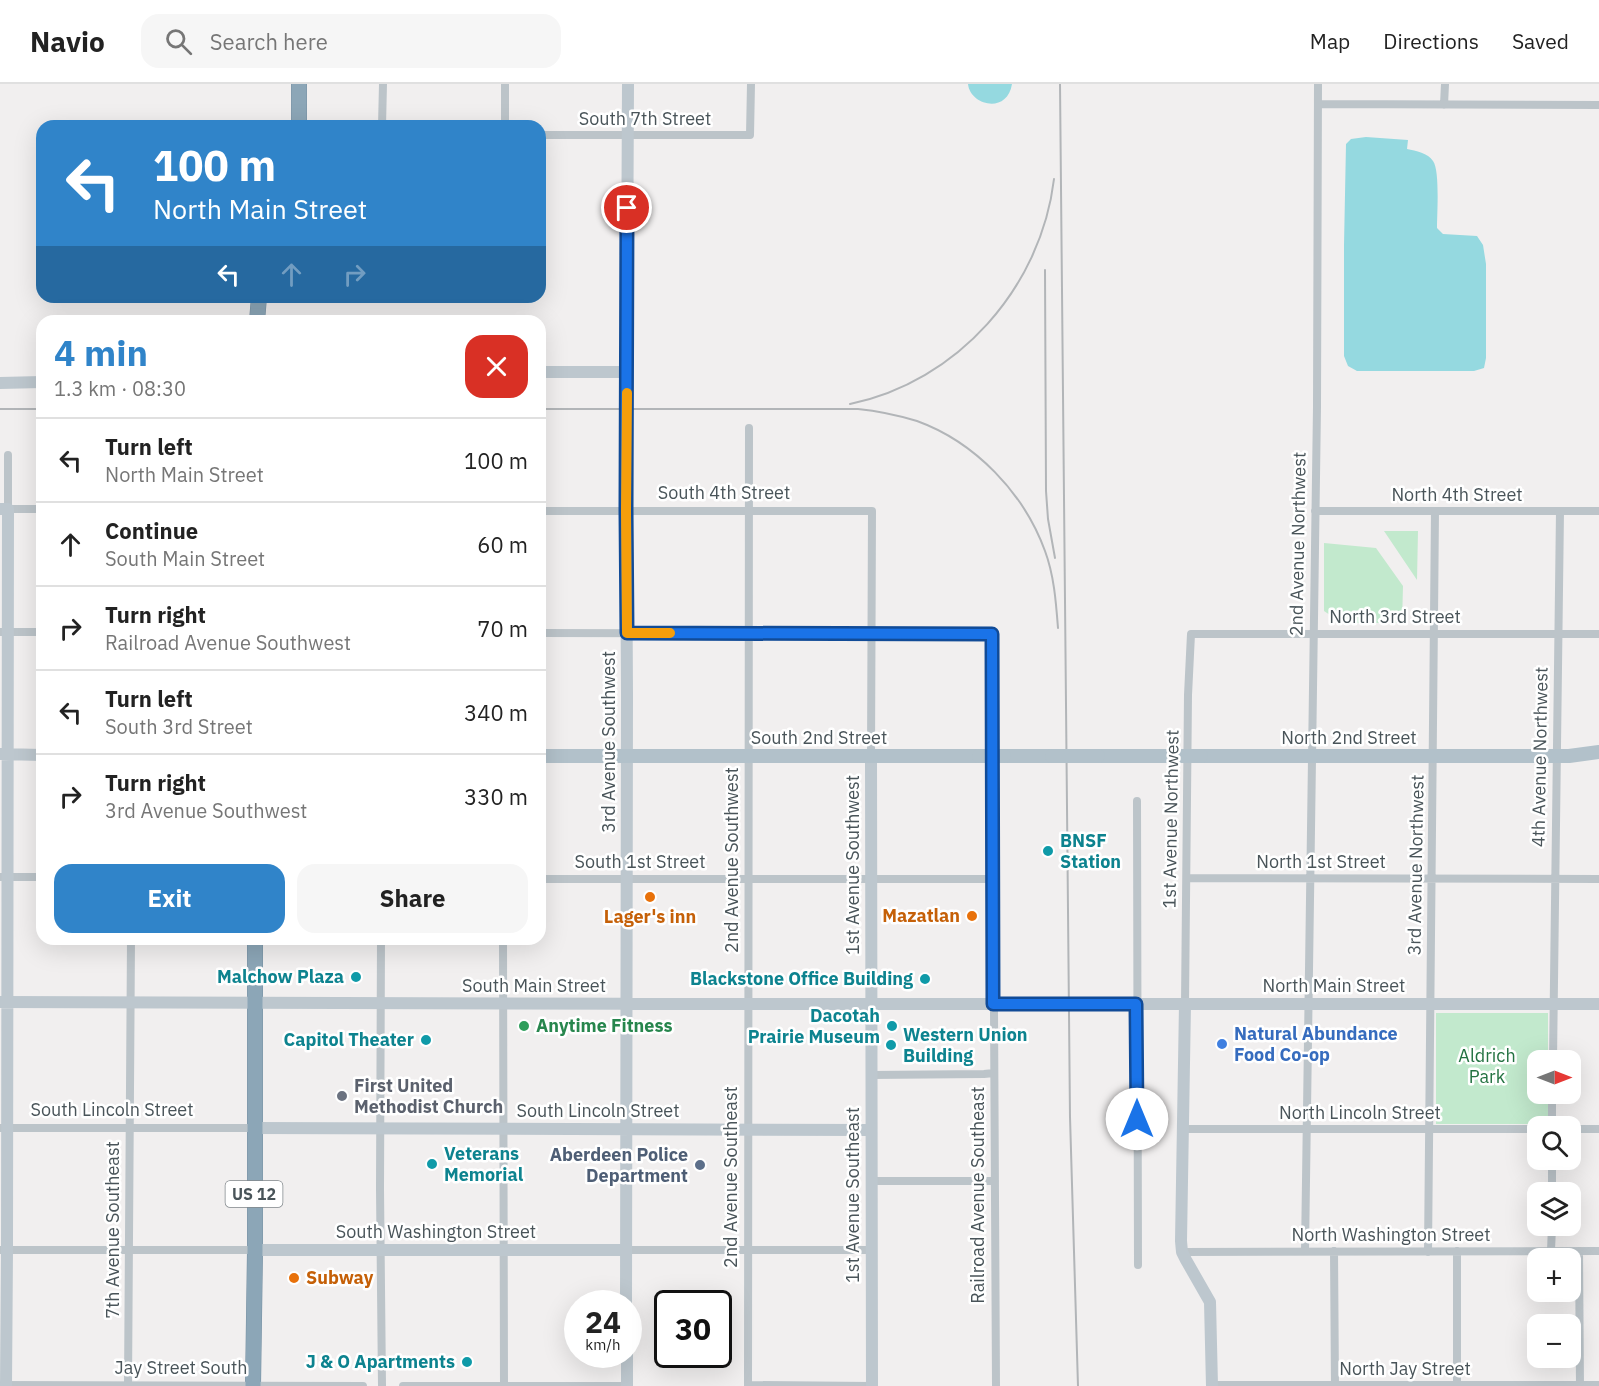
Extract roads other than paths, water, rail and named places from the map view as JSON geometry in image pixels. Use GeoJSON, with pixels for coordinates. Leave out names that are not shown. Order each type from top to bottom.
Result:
{"type":"FeatureCollection","features":[{"type":"Feature","properties":{"kind":"highway"},"geometry":{"type":"LineString","coordinates":[[299,84],[299,120]]}},
{"type":"Feature","properties":{"kind":"highway","name":"US 12"},"geometry":{"type":"LineString","coordinates":[[253,1385],[255,945]]}},
{"type":"Feature","properties":{"kind":"main road","name":"North 2nd Street"},"geometry":{"type":"LineString","coordinates":[[1098,756],[1556,756],[1599,752]]}},
{"type":"Feature","properties":{"kind":"main road","name":"South 2nd Street"},"geometry":{"type":"LineString","coordinates":[[546,756],[1098,756]]}},
{"type":"Feature","properties":{"kind":"street"},"geometry":{"type":"LineString","coordinates":[[382,120],[383,84]]}},
{"type":"Feature","properties":{"kind":"street"},"geometry":{"type":"LineString","coordinates":[[505,84],[505,120]]}},
{"type":"Feature","properties":{"kind":"street","name":"3rd Avenue Southwest"},"geometry":{"type":"LineString","coordinates":[[626,1290],[628,84]]}},
{"type":"Feature","properties":{"kind":"street","name":"South 7th Street"},"geometry":{"type":"LineString","coordinates":[[546,135],[750,135],[751,84]]}},
{"type":"Feature","properties":{"kind":"street","name":"2nd Avenue Northwest"},"geometry":{"type":"LineString","coordinates":[[1305,1251],[1314,633],[1318,84]]}},
{"type":"Feature","properties":{"kind":"street"},"geometry":{"type":"LineString","coordinates":[[1444,84],[1444,105]]}},
{"type":"Feature","properties":{"kind":"street"},"geometry":{"type":"LineString","coordinates":[[1318,104],[1599,105]]}},
{"type":"Feature","properties":{"kind":"street"},"geometry":{"type":"LineString","coordinates":[[546,372],[627,372]]}},
{"type":"Feature","properties":{"kind":"street"},"geometry":{"type":"LineString","coordinates":[[0,382],[36,382]]}},
{"type":"Feature","properties":{"kind":"street","name":"2nd Avenue Southwest"},"geometry":{"type":"LineString","coordinates":[[748,1004],[749,428]]}},
{"type":"Feature","properties":{"kind":"street"},"geometry":{"type":"LineString","coordinates":[[6,1386],[3,1002],[4,509],[8,455]]}},
{"type":"Feature","properties":{"kind":"street"},"geometry":{"type":"LineString","coordinates":[[4,509],[36,509]]}},
{"type":"Feature","properties":{"kind":"street","name":"South 4th Street"},"geometry":{"type":"LineString","coordinates":[[546,511],[872,511]]}},
{"type":"Feature","properties":{"kind":"street","name":"1st Avenue Southwest"},"geometry":{"type":"LineString","coordinates":[[871,1004],[872,511]]}},
{"type":"Feature","properties":{"kind":"street","name":"North 4th Street"},"geometry":{"type":"LineString","coordinates":[[1315,511],[1599,511]]}},
{"type":"Feature","properties":{"kind":"street","name":"3rd Avenue Northwest"},"geometry":{"type":"LineString","coordinates":[[1428,1252],[1435,511]]}},
{"type":"Feature","properties":{"kind":"street","name":"4th Avenue Northwest"},"geometry":{"type":"LineString","coordinates":[[1552,1050],[1560,511]]}},
{"type":"Feature","properties":{"kind":"street"},"geometry":{"type":"LineString","coordinates":[[4,632],[36,632]]}},
{"type":"Feature","properties":{"kind":"street"},"geometry":{"type":"LineString","coordinates":[[546,633],[871,634]]}},
{"type":"Feature","properties":{"kind":"street","name":"North 3rd Street"},"geometry":{"type":"LineString","coordinates":[[1191,634],[1599,633]]}},
{"type":"Feature","properties":{"kind":"street","name":"Railroad Avenue Southeast"},"geometry":{"type":"LineString","coordinates":[[871,634],[992,634],[996,1386]]}},
{"type":"Feature","properties":{"kind":"street","name":"1st Avenue Northwest"},"geometry":{"type":"LineString","coordinates":[[1185,1004],[1188,695],[1191,634]]}},
{"type":"Feature","properties":{"kind":"street"},"geometry":{"type":"LineString","coordinates":[[4,754],[36,755]]}},
{"type":"Feature","properties":{"kind":"street"},"geometry":{"type":"LineString","coordinates":[[1137,801],[1138,1265]]}},
{"type":"Feature","properties":{"kind":"street"},"geometry":{"type":"LineString","coordinates":[[4,878],[36,878]]}},
{"type":"Feature","properties":{"kind":"street","name":"North 1st Street"},"geometry":{"type":"LineString","coordinates":[[1187,878],[1599,879]]}},
{"type":"Feature","properties":{"kind":"street","name":"South 1st Street"},"geometry":{"type":"LineString","coordinates":[[546,879],[992,879]]}},
{"type":"Feature","properties":{"kind":"street","name":"7th Avenue Southeast"},"geometry":{"type":"LineString","coordinates":[[128,1385],[131,945]]}},
{"type":"Feature","properties":{"kind":"street"},"geometry":{"type":"LineString","coordinates":[[381,945],[381,1386]]}},
{"type":"Feature","properties":{"kind":"street"},"geometry":{"type":"LineString","coordinates":[[503,945],[504,1386]]}},
{"type":"Feature","properties":{"kind":"street","name":"South Main Street"},"geometry":{"type":"LineString","coordinates":[[3,1002],[1069,1004]]}},
{"type":"Feature","properties":{"kind":"street","name":"2nd Avenue Southeast"},"geometry":{"type":"LineString","coordinates":[[748,1004],[748,1386]]}},
{"type":"Feature","properties":{"kind":"street","name":"1st Avenue Southeast"},"geometry":{"type":"LineString","coordinates":[[871,1004],[872,1386]]}},
{"type":"Feature","properties":{"kind":"street","name":"North Main Street"},"geometry":{"type":"LineString","coordinates":[[1069,1004],[1599,1004]]}},
{"type":"Feature","properties":{"kind":"street"},"geometry":{"type":"LineString","coordinates":[[1185,1004],[1182,1252],[1210,1302],[1212,1386]]}},
{"type":"Feature","properties":{"kind":"street"},"geometry":{"type":"LineString","coordinates":[[871,1075],[994,1073]]}},
{"type":"Feature","properties":{"kind":"street","name":"South Lincoln Street"},"geometry":{"type":"LineString","coordinates":[[4,1128],[871,1130]]}},
{"type":"Feature","properties":{"kind":"street","name":"North Lincoln Street"},"geometry":{"type":"LineString","coordinates":[[1183,1129],[1527,1129]]}},
{"type":"Feature","properties":{"kind":"street"},"geometry":{"type":"LineString","coordinates":[[1581,1129],[1599,1129]]}},
{"type":"Feature","properties":{"kind":"street"},"geometry":{"type":"LineString","coordinates":[[872,1181],[995,1181]]}},
{"type":"Feature","properties":{"kind":"street","name":"South Washington Street"},"geometry":{"type":"LineString","coordinates":[[4,1250],[872,1250]]}},
{"type":"Feature","properties":{"kind":"street"},"geometry":{"type":"LineString","coordinates":[[1334,1251],[1335,1386]]}},
{"type":"Feature","properties":{"kind":"street"},"geometry":{"type":"LineString","coordinates":[[1457,1251],[1457,1386]]}},
{"type":"Feature","properties":{"kind":"street","name":"North Washington Street"},"geometry":{"type":"LineString","coordinates":[[1182,1252],[1527,1251]]}},
{"type":"Feature","properties":{"kind":"street","name":"North Washington Street"},"geometry":{"type":"LineString","coordinates":[[1581,1251],[1599,1251]]}},
{"type":"Feature","properties":{"kind":"street"},"geometry":{"type":"LineString","coordinates":[[1579,1302],[1580,1386]]}},
{"type":"Feature","properties":{"kind":"street"},"geometry":{"type":"LineString","coordinates":[[403,1386],[627,1386],[627,1368]]}},
{"type":"Feature","properties":{"kind":"street","name":"Jay Street South"},"geometry":{"type":"LineString","coordinates":[[0,1385],[363,1386]]}},
{"type":"Feature","properties":{"kind":"street","name":"North Jay Street"},"geometry":{"type":"LineString","coordinates":[[1212,1386],[1599,1385]]}},
{"type":"Feature","properties":{"kind":"street"},"geometry":{"type":"LineString","coordinates":[[748,1386],[872,1386]]}},
{"type":"Feature","properties":{"kind":"water"},"geometry":{"type":"Polygon","coordinates":[[[968,84],[1012,84],[1009,94],[1003,100],[989,104],[975,97],[968,84]]]}},
{"type":"Feature","properties":{"kind":"water"},"geometry":{"type":"Polygon","coordinates":[[[1366,137],[1408,140],[1407,149],[1431,158],[1437,173],[1437,228],[1443,234],[1477,236],[1483,245],[1486,264],[1486,358],[1484,368],[1474,371],[1357,371],[1348,366],[1344,356],[1346,144],[1351,139],[1366,137]]]}},
{"type":"Feature","properties":{"kind":"railway"},"geometry":{"type":"LineString","coordinates":[[1060,84],[1070,1117],[1078,1386]]}},
{"type":"Feature","properties":{"kind":"railway"},"geometry":{"type":"LineString","coordinates":[[850,404],[889,392],[925,375],[958,352],[987,324],[1012,292],[1032,257],[1046,219],[1054,179]]}},
{"type":"Feature","properties":{"kind":"railway"},"geometry":{"type":"LineString","coordinates":[[1045,270],[1046,491],[1055,558]]}},
{"type":"Feature","properties":{"kind":"railway"},"geometry":{"type":"LineString","coordinates":[[0,409],[36,409]]}},
{"type":"Feature","properties":{"kind":"railway"},"geometry":{"type":"LineString","coordinates":[[546,409],[858,409],[917,421],[959,442],[977,456],[1011,490],[1024,509],[1036,530],[1051,570],[1058,628]]}},
{"type":"Feature","properties":{"kind":"place","name":"BNSF Station"},"geometry":{"type":"Point","coordinates":[1048,851]}},
{"type":"Feature","properties":{"kind":"place","name":"Lager's inn"},"geometry":{"type":"Point","coordinates":[650,897]}},
{"type":"Feature","properties":{"kind":"place","name":"Mazatlan"},"geometry":{"type":"Point","coordinates":[972,916]}},
{"type":"Feature","properties":{"kind":"place","name":"Malchow Plaza"},"geometry":{"type":"Point","coordinates":[356,977]}},
{"type":"Feature","properties":{"kind":"place","name":"Blackstone Office Building"},"geometry":{"type":"Point","coordinates":[925,979]}},
{"type":"Feature","properties":{"kind":"place","name":"Anytime Fitness"},"geometry":{"type":"Point","coordinates":[524,1026]}},
{"type":"Feature","properties":{"kind":"place","name":"Dacotah Prairie Museum"},"geometry":{"type":"Point","coordinates":[892,1026]}},
{"type":"Feature","properties":{"kind":"place","name":"Capitol Theater"},"geometry":{"type":"Point","coordinates":[426,1040]}},
{"type":"Feature","properties":{"kind":"place","name":"Natural Abundance Food Co-op"},"geometry":{"type":"Point","coordinates":[1222,1044]}},
{"type":"Feature","properties":{"kind":"place","name":"Western Union Building"},"geometry":{"type":"Point","coordinates":[891,1045]}},
{"type":"Feature","properties":{"kind":"place","name":"First United Methodist Church"},"geometry":{"type":"Point","coordinates":[342,1096]}},
{"type":"Feature","properties":{"kind":"place","name":"Veterans Memorial"},"geometry":{"type":"Point","coordinates":[432,1164]}},
{"type":"Feature","properties":{"kind":"place","name":"Aberdeen Police Department"},"geometry":{"type":"Point","coordinates":[700,1165]}},
{"type":"Feature","properties":{"kind":"place","name":"Subway"},"geometry":{"type":"Point","coordinates":[294,1278]}},
{"type":"Feature","properties":{"kind":"place","name":"J & O Apartments"},"geometry":{"type":"Point","coordinates":[467,1362]}},
{"type":"Feature","properties":{"kind":"park label","name":"Aldrich Park"},"geometry":{"type":"Point","coordinates":[1487,1066]}}]}
